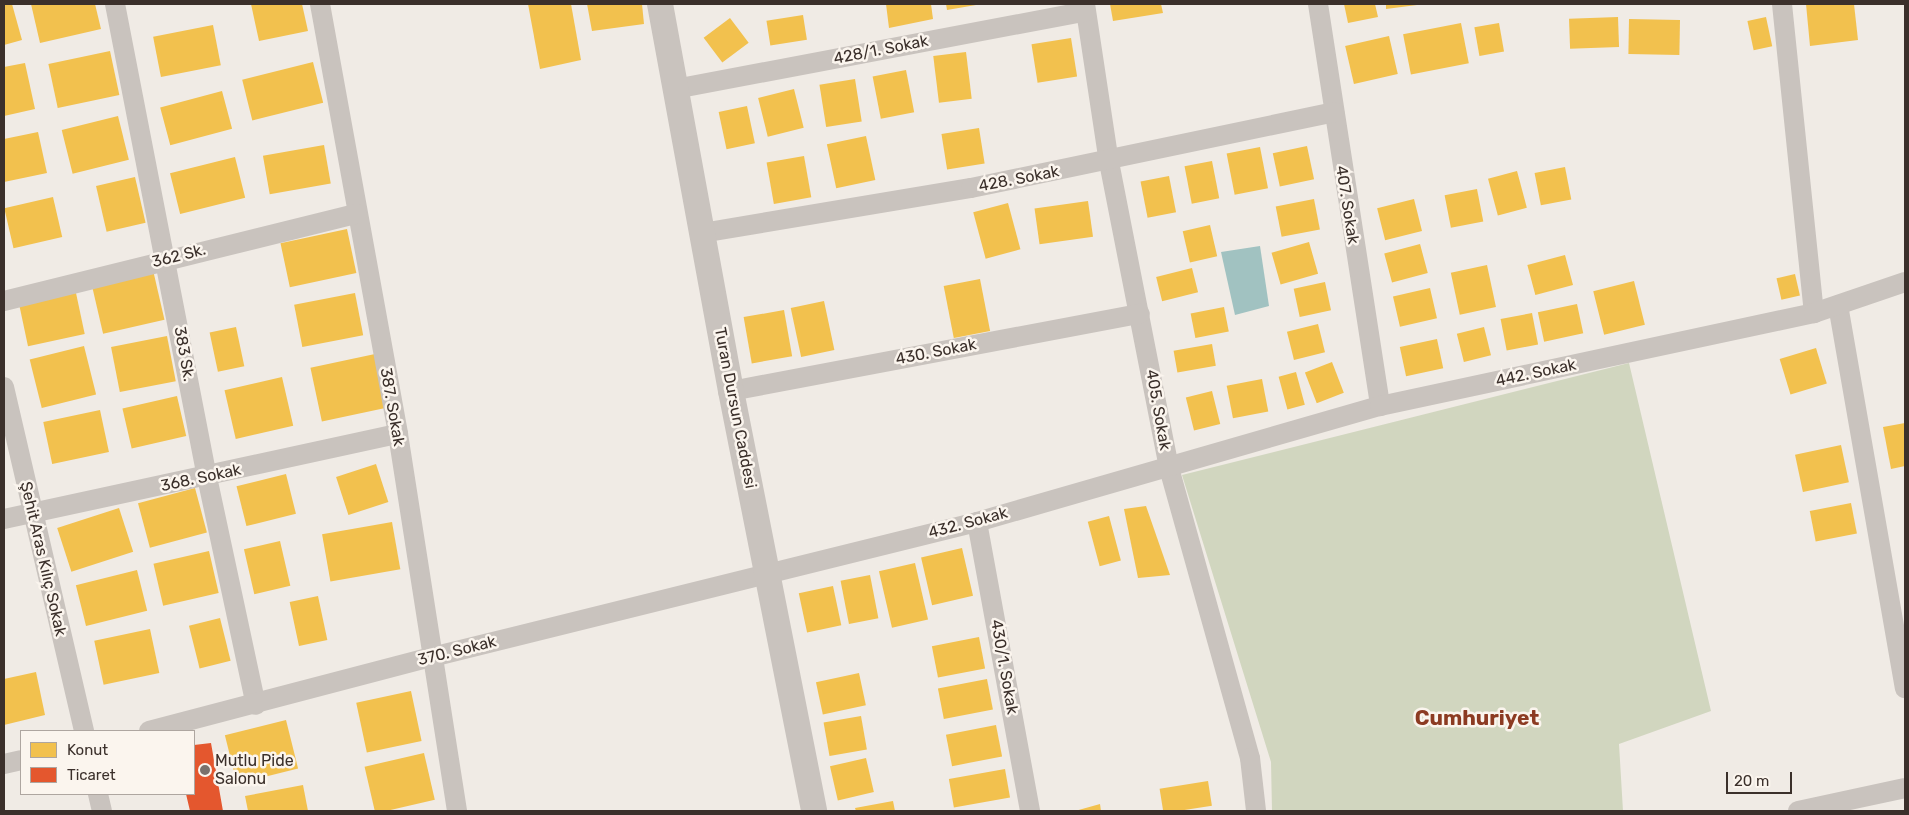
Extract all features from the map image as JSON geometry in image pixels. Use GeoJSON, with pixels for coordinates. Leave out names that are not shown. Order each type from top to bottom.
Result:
{"type":"FeatureCollection","features":[{"type":"Feature","properties":{"kind":"street","name":"383 Sk."},"geometry":{"type":"LineString","coordinates":[[115,4],[167,259],[207,477],[256,704]]}},
{"type":"Feature","properties":{"kind":"street","name":"387. Sokak"},"geometry":{"type":"LineString","coordinates":[[320,4],[356,214],[398,434],[457,811]]}},
{"type":"Feature","properties":{"kind":"street","name":"Turan Dursun Caddesi"},"geometry":{"type":"LineString","coordinates":[[660,4],[731,391],[814,811]]}},
{"type":"Feature","properties":{"kind":"street","name":"407. Sokak"},"geometry":{"type":"LineString","coordinates":[[1318,4],[1380,406]]}},
{"type":"Feature","properties":{"kind":"street"},"geometry":{"type":"LineString","coordinates":[[1782,4],[1814,313]]}},
{"type":"Feature","properties":{"kind":"street","name":"428/1. Sokak"},"geometry":{"type":"LineString","coordinates":[[675,90],[1086,8]]}},
{"type":"Feature","properties":{"kind":"street","name":"405. Sokak"},"geometry":{"type":"LineString","coordinates":[[1086,8],[1108,162],[1140,314],[1168,468],[1250,758],[1256,811]]}},
{"type":"Feature","properties":{"kind":"street","name":"428. Sokak"},"geometry":{"type":"LineString","coordinates":[[702,233],[971,188],[1108,162],[1334,112]]}},
{"type":"Feature","properties":{"kind":"street","name":"362 Sk."},"geometry":{"type":"LineString","coordinates":[[4,301],[167,259],[356,214]]}},
{"type":"Feature","properties":{"kind":"street","name":"442. Sokak"},"geometry":{"type":"LineString","coordinates":[[1168,468],[1380,406],[1814,313],[1905,282]]}},
{"type":"Feature","properties":{"kind":"street"},"geometry":{"type":"LineString","coordinates":[[1838,305],[1905,688]]}},
{"type":"Feature","properties":{"kind":"street","name":"430. Sokak"},"geometry":{"type":"LineString","coordinates":[[731,391],[1140,314]]}},
{"type":"Feature","properties":{"kind":"street","name":"Şehit Aras Kılıç Sokak"},"geometry":{"type":"LineString","coordinates":[[4,387],[31,512],[84,730]]}},
{"type":"Feature","properties":{"kind":"street","name":"368. Sokak"},"geometry":{"type":"LineString","coordinates":[[4,519],[207,477],[398,434]]}},
{"type":"Feature","properties":{"kind":"street","name":"432. Sokak"},"geometry":{"type":"LineString","coordinates":[[767,573],[977,522],[1168,468]]}},
{"type":"Feature","properties":{"kind":"street","name":"430/1. Sokak"},"geometry":{"type":"LineString","coordinates":[[977,522],[1030,811]]}},
{"type":"Feature","properties":{"kind":"street","name":"370. Sokak"},"geometry":{"type":"LineString","coordinates":[[153,730],[432,657],[767,573]]}},
{"type":"Feature","properties":{"kind":"street"},"geometry":{"type":"LineString","coordinates":[[4,764],[20,760]]}},
{"type":"Feature","properties":{"kind":"street"},"geometry":{"type":"LineString","coordinates":[[1798,811],[1849,805],[1905,788]]}},
{"type":"Feature","properties":{"kind":"street"},"geometry":{"type":"LineString","coordinates":[[98,795],[102,811]]}},
{"type":"Feature","properties":{"kind":"green space"},"geometry":{"type":"Polygon","coordinates":[[[1629,363],[1711,711],[1619,744],[1623,811],[1272,811],[1271,762],[1182,475],[1629,363]]]}},
{"type":"Feature","properties":{"kind":"water"},"geometry":{"type":"Polygon","coordinates":[[[1260,246],[1269,306],[1235,315],[1221,252],[1260,246]]]}},
{"type":"Feature","properties":{"kind":"building: Konut"},"geometry":{"type":"Polygon","coordinates":[[[4,4],[12,4],[22,40],[4,45],[4,4]]]}},
{"type":"Feature","properties":{"kind":"building: Konut"},"geometry":{"type":"Polygon","coordinates":[[[31,4],[95,4],[101,29],[40,43],[31,4]]]}},
{"type":"Feature","properties":{"kind":"building: Konut"},"geometry":{"type":"Polygon","coordinates":[[[251,4],[302,4],[308,31],[259,41],[251,4]]]}},
{"type":"Feature","properties":{"kind":"building: Konut"},"geometry":{"type":"Polygon","coordinates":[[[528,4],[571,4],[581,60],[540,69],[528,4]]]}},
{"type":"Feature","properties":{"kind":"building: Konut"},"geometry":{"type":"Polygon","coordinates":[[[587,4],[642,4],[644,24],[592,31],[587,4]]]}},
{"type":"Feature","properties":{"kind":"building: Konut"},"geometry":{"type":"Polygon","coordinates":[[[886,4],[931,4],[933,19],[889,28],[886,4]]]}},
{"type":"Feature","properties":{"kind":"building: Konut"},"geometry":{"type":"Polygon","coordinates":[[[946,4],[976,4],[976,5],[947,10],[946,4]]]}},
{"type":"Feature","properties":{"kind":"building: Konut"},"geometry":{"type":"Polygon","coordinates":[[[1110,4],[1161,4],[1163,13],[1113,21],[1110,4]]]}},
{"type":"Feature","properties":{"kind":"building: Konut"},"geometry":{"type":"Polygon","coordinates":[[[1344,4],[1375,4],[1378,17],[1348,23],[1344,4]]]}},
{"type":"Feature","properties":{"kind":"building: Konut"},"geometry":{"type":"Polygon","coordinates":[[[1386,4],[1417,4],[1417,5],[1386,9],[1386,4]]]}},
{"type":"Feature","properties":{"kind":"building: Konut"},"geometry":{"type":"Polygon","coordinates":[[[1806,4],[1854,4],[1858,40],[1810,46],[1806,4]]]}},
{"type":"Feature","properties":{"kind":"building: Konut"},"geometry":{"type":"Polygon","coordinates":[[[803,15],[807,40],[770,45],[766,21],[803,15]]]}},
{"type":"Feature","properties":{"kind":"building: Konut"},"geometry":{"type":"Polygon","coordinates":[[[1618,17],[1619,47],[1570,49],[1569,19],[1618,17]]]}},
{"type":"Feature","properties":{"kind":"building: Konut"},"geometry":{"type":"Polygon","coordinates":[[[1766,17],[1772,46],[1754,50],[1747,21],[1766,17]]]}},
{"type":"Feature","properties":{"kind":"building: Konut"},"geometry":{"type":"Polygon","coordinates":[[[730,18],[749,43],[722,63],[704,38],[730,18]]]}},
{"type":"Feature","properties":{"kind":"building: Konut"},"geometry":{"type":"Polygon","coordinates":[[[1629,19],[1680,20],[1679,55],[1628,54],[1629,19]]]}},
{"type":"Feature","properties":{"kind":"building: Konut"},"geometry":{"type":"Polygon","coordinates":[[[1461,23],[1469,63],[1411,75],[1403,34],[1461,23]]]}},
{"type":"Feature","properties":{"kind":"building: Konut"},"geometry":{"type":"Polygon","coordinates":[[[1499,23],[1504,52],[1479,56],[1474,27],[1499,23]]]}},
{"type":"Feature","properties":{"kind":"building: Konut"},"geometry":{"type":"Polygon","coordinates":[[[213,25],[221,65],[161,77],[153,37],[213,25]]]}},
{"type":"Feature","properties":{"kind":"building: Konut"},"geometry":{"type":"Polygon","coordinates":[[[1389,36],[1398,74],[1354,84],[1345,46],[1389,36]]]}},
{"type":"Feature","properties":{"kind":"building: Konut"},"geometry":{"type":"Polygon","coordinates":[[[1071,38],[1077,77],[1038,83],[1031,44],[1071,38]]]}},
{"type":"Feature","properties":{"kind":"building: Konut"},"geometry":{"type":"Polygon","coordinates":[[[110,51],[119,95],[58,108],[48,64],[110,51]]]}},
{"type":"Feature","properties":{"kind":"building: Konut"},"geometry":{"type":"Polygon","coordinates":[[[966,52],[972,99],[939,103],[933,56],[966,52]]]}},
{"type":"Feature","properties":{"kind":"building: Konut"},"geometry":{"type":"Polygon","coordinates":[[[313,62],[323,103],[252,120],[242,80],[313,62]]]}},
{"type":"Feature","properties":{"kind":"building: Konut"},"geometry":{"type":"Polygon","coordinates":[[[25,63],[35,109],[4,116],[4,67],[25,63]]]}},
{"type":"Feature","properties":{"kind":"building: Konut"},"geometry":{"type":"Polygon","coordinates":[[[906,70],[914,112],[881,119],[873,76],[906,70]]]}},
{"type":"Feature","properties":{"kind":"building: Konut"},"geometry":{"type":"Polygon","coordinates":[[[855,79],[862,121],[826,127],[819,85],[855,79]]]}},
{"type":"Feature","properties":{"kind":"building: Konut"},"geometry":{"type":"Polygon","coordinates":[[[794,89],[804,128],[768,137],[758,98],[794,89]]]}},
{"type":"Feature","properties":{"kind":"building: Konut"},"geometry":{"type":"Polygon","coordinates":[[[222,91],[232,129],[170,145],[160,108],[222,91]]]}},
{"type":"Feature","properties":{"kind":"building: Konut"},"geometry":{"type":"Polygon","coordinates":[[[747,106],[755,143],[727,149],[719,112],[747,106]]]}},
{"type":"Feature","properties":{"kind":"building: Konut"},"geometry":{"type":"Polygon","coordinates":[[[118,116],[129,160],[73,174],[62,130],[118,116]]]}},
{"type":"Feature","properties":{"kind":"building: Konut"},"geometry":{"type":"Polygon","coordinates":[[[979,128],[985,164],[947,170],[941,134],[979,128]]]}},
{"type":"Feature","properties":{"kind":"building: Konut"},"geometry":{"type":"Polygon","coordinates":[[[38,132],[47,173],[4,182],[4,139],[38,132]]]}},
{"type":"Feature","properties":{"kind":"building: Konut"},"geometry":{"type":"Polygon","coordinates":[[[866,136],[875,180],[836,188],[827,144],[866,136]]]}},
{"type":"Feature","properties":{"kind":"building: Konut"},"geometry":{"type":"Polygon","coordinates":[[[324,145],[331,183],[270,194],[263,156],[324,145]]]}},
{"type":"Feature","properties":{"kind":"building: Konut"},"geometry":{"type":"Polygon","coordinates":[[[1307,146],[1314,179],[1280,187],[1273,153],[1307,146]]]}},
{"type":"Feature","properties":{"kind":"building: Konut"},"geometry":{"type":"Polygon","coordinates":[[[1260,147],[1268,188],[1235,195],[1227,153],[1260,147]]]}},
{"type":"Feature","properties":{"kind":"building: Konut"},"geometry":{"type":"Polygon","coordinates":[[[804,156],[811,197],[774,204],[767,163],[804,156]]]}},
{"type":"Feature","properties":{"kind":"building: Konut"},"geometry":{"type":"Polygon","coordinates":[[[235,157],[245,198],[180,214],[170,173],[235,157]]]}},
{"type":"Feature","properties":{"kind":"building: Konut"},"geometry":{"type":"Polygon","coordinates":[[[1212,161],[1219,198],[1192,204],[1185,166],[1212,161]]]}},
{"type":"Feature","properties":{"kind":"building: Konut"},"geometry":{"type":"Polygon","coordinates":[[[1565,167],[1571,199],[1541,205],[1535,173],[1565,167]]]}},
{"type":"Feature","properties":{"kind":"building: Konut"},"geometry":{"type":"Polygon","coordinates":[[[1517,171],[1527,208],[1498,215],[1488,179],[1517,171]]]}},
{"type":"Feature","properties":{"kind":"building: Konut"},"geometry":{"type":"Polygon","coordinates":[[[1169,176],[1176,212],[1148,218],[1141,182],[1169,176]]]}},
{"type":"Feature","properties":{"kind":"building: Konut"},"geometry":{"type":"Polygon","coordinates":[[[135,177],[146,223],[107,232],[96,186],[135,177]]]}},
{"type":"Feature","properties":{"kind":"building: Konut"},"geometry":{"type":"Polygon","coordinates":[[[1477,189],[1483,221],[1451,228],[1445,195],[1477,189]]]}},
{"type":"Feature","properties":{"kind":"building: Konut"},"geometry":{"type":"Polygon","coordinates":[[[53,197],[62,237],[14,248],[4,208],[53,197]]]}},
{"type":"Feature","properties":{"kind":"building: Konut"},"geometry":{"type":"Polygon","coordinates":[[[1314,199],[1320,229],[1282,237],[1276,206],[1314,199]]]}},
{"type":"Feature","properties":{"kind":"building: Konut"},"geometry":{"type":"Polygon","coordinates":[[[1414,199],[1422,231],[1385,240],[1377,208],[1414,199]]]}},
{"type":"Feature","properties":{"kind":"building: Konut"},"geometry":{"type":"Polygon","coordinates":[[[1088,201],[1093,237],[1040,244],[1035,209],[1088,201]]]}},
{"type":"Feature","properties":{"kind":"building: Konut"},"geometry":{"type":"Polygon","coordinates":[[[1008,203],[1020,249],[986,259],[973,212],[1008,203]]]}},
{"type":"Feature","properties":{"kind":"building: Konut"},"geometry":{"type":"Polygon","coordinates":[[[1210,225],[1217,256],[1190,262],[1183,231],[1210,225]]]}},
{"type":"Feature","properties":{"kind":"building: Konut"},"geometry":{"type":"Polygon","coordinates":[[[347,229],[356,273],[290,287],[280,243],[347,229]]]}},
{"type":"Feature","properties":{"kind":"building: Konut"},"geometry":{"type":"Polygon","coordinates":[[[1309,242],[1318,274],[1281,284],[1272,253],[1309,242]]]}},
{"type":"Feature","properties":{"kind":"building: Konut"},"geometry":{"type":"Polygon","coordinates":[[[1420,244],[1428,273],[1392,283],[1384,254],[1420,244]]]}},
{"type":"Feature","properties":{"kind":"building: Konut"},"geometry":{"type":"Polygon","coordinates":[[[1565,255],[1573,285],[1535,295],[1527,265],[1565,255]]]}},
{"type":"Feature","properties":{"kind":"building: Konut"},"geometry":{"type":"Polygon","coordinates":[[[1487,265],[1496,307],[1460,315],[1451,273],[1487,265]]]}},
{"type":"Feature","properties":{"kind":"building: Konut"},"geometry":{"type":"Polygon","coordinates":[[[1192,268],[1198,292],[1162,301],[1156,277],[1192,268]]]}},
{"type":"Feature","properties":{"kind":"building: Konut"},"geometry":{"type":"Polygon","coordinates":[[[153,270],[164,320],[103,334],[92,284],[153,270]]]}},
{"type":"Feature","properties":{"kind":"building: Konut"},"geometry":{"type":"Polygon","coordinates":[[[1795,274],[1800,295],[1781,300],[1776,278],[1795,274]]]}},
{"type":"Feature","properties":{"kind":"building: Konut"},"geometry":{"type":"Polygon","coordinates":[[[980,279],[990,331],[954,338],[944,286],[980,279]]]}},
{"type":"Feature","properties":{"kind":"building: Konut"},"geometry":{"type":"Polygon","coordinates":[[[1634,281],[1645,325],[1604,335],[1593,291],[1634,281]]]}},
{"type":"Feature","properties":{"kind":"building: Konut"},"geometry":{"type":"Polygon","coordinates":[[[1325,282],[1331,310],[1300,317],[1294,289],[1325,282]]]}},
{"type":"Feature","properties":{"kind":"building: Konut"},"geometry":{"type":"Polygon","coordinates":[[[1430,288],[1437,318],[1400,327],[1393,297],[1430,288]]]}},
{"type":"Feature","properties":{"kind":"building: Konut"},"geometry":{"type":"Polygon","coordinates":[[[76,293],[85,334],[28,346],[19,305],[76,293]]]}},
{"type":"Feature","properties":{"kind":"building: Konut"},"geometry":{"type":"Polygon","coordinates":[[[355,293],[363,335],[302,347],[294,305],[355,293]]]}},
{"type":"Feature","properties":{"kind":"building: Konut"},"geometry":{"type":"Polygon","coordinates":[[[824,301],[834,350],[801,357],[791,308],[824,301]]]}},
{"type":"Feature","properties":{"kind":"building: Konut"},"geometry":{"type":"Polygon","coordinates":[[[1577,304],[1583,333],[1544,342],[1538,312],[1577,304]]]}},
{"type":"Feature","properties":{"kind":"building: Konut"},"geometry":{"type":"Polygon","coordinates":[[[1224,307],[1229,332],[1195,338],[1191,313],[1224,307]]]}},
{"type":"Feature","properties":{"kind":"building: Konut"},"geometry":{"type":"Polygon","coordinates":[[[784,310],[792,356],[752,363],[744,317],[784,310]]]}},
{"type":"Feature","properties":{"kind":"building: Konut"},"geometry":{"type":"Polygon","coordinates":[[[1532,313],[1538,344],[1507,351],[1501,319],[1532,313]]]}},
{"type":"Feature","properties":{"kind":"building: Konut"},"geometry":{"type":"Polygon","coordinates":[[[1318,324],[1325,352],[1294,360],[1287,332],[1318,324]]]}},
{"type":"Feature","properties":{"kind":"building: Konut"},"geometry":{"type":"Polygon","coordinates":[[[236,327],[244,366],[218,372],[210,333],[236,327]]]}},
{"type":"Feature","properties":{"kind":"building: Konut"},"geometry":{"type":"Polygon","coordinates":[[[1484,327],[1491,355],[1464,362],[1457,334],[1484,327]]]}},
{"type":"Feature","properties":{"kind":"building: Konut"},"geometry":{"type":"Polygon","coordinates":[[[167,336],[176,381],[120,392],[111,347],[167,336]]]}},
{"type":"Feature","properties":{"kind":"building: Konut"},"geometry":{"type":"Polygon","coordinates":[[[1437,339],[1443,368],[1406,376],[1400,347],[1437,339]]]}},
{"type":"Feature","properties":{"kind":"building: Konut"},"geometry":{"type":"Polygon","coordinates":[[[1212,344],[1216,366],[1177,372],[1174,351],[1212,344]]]}},
{"type":"Feature","properties":{"kind":"building: Konut"},"geometry":{"type":"Polygon","coordinates":[[[84,346],[96,395],[42,408],[30,360],[84,346]]]}},
{"type":"Feature","properties":{"kind":"building: Konut"},"geometry":{"type":"Polygon","coordinates":[[[1816,348],[1827,383],[1790,394],[1780,359],[1816,348]]]}},
{"type":"Feature","properties":{"kind":"building: Konut"},"geometry":{"type":"Polygon","coordinates":[[[375,354],[386,408],[322,422],[310,368],[375,354]]]}},
{"type":"Feature","properties":{"kind":"building: Konut"},"geometry":{"type":"Polygon","coordinates":[[[1332,362],[1344,393],[1317,403],[1305,372],[1332,362]]]}},
{"type":"Feature","properties":{"kind":"building: Konut"},"geometry":{"type":"Polygon","coordinates":[[[1296,372],[1305,405],[1287,410],[1279,377],[1296,372]]]}},
{"type":"Feature","properties":{"kind":"building: Konut"},"geometry":{"type":"Polygon","coordinates":[[[282,377],[293,426],[236,439],[225,390],[282,377]]]}},
{"type":"Feature","properties":{"kind":"building: Konut"},"geometry":{"type":"Polygon","coordinates":[[[1262,379],[1268,411],[1233,418],[1227,386],[1262,379]]]}},
{"type":"Feature","properties":{"kind":"building: Konut"},"geometry":{"type":"Polygon","coordinates":[[[1212,391],[1220,424],[1194,431],[1186,398],[1212,391]]]}},
{"type":"Feature","properties":{"kind":"building: Konut"},"geometry":{"type":"Polygon","coordinates":[[[177,396],[186,436],[132,449],[122,409],[177,396]]]}},
{"type":"Feature","properties":{"kind":"building: Konut"},"geometry":{"type":"Polygon","coordinates":[[[100,410],[109,452],[52,464],[43,422],[100,410]]]}},
{"type":"Feature","properties":{"kind":"building: Konut"},"geometry":{"type":"Polygon","coordinates":[[[1905,423],[1905,466],[1891,469],[1883,427],[1905,423]]]}},
{"type":"Feature","properties":{"kind":"building: Konut"},"geometry":{"type":"Polygon","coordinates":[[[1841,445],[1849,482],[1803,492],[1795,455],[1841,445]]]}},
{"type":"Feature","properties":{"kind":"building: Konut"},"geometry":{"type":"Polygon","coordinates":[[[376,464],[388,502],[348,515],[336,477],[376,464]]]}},
{"type":"Feature","properties":{"kind":"building: Konut"},"geometry":{"type":"Polygon","coordinates":[[[286,474],[296,514],[246,526],[237,486],[286,474]]]}},
{"type":"Feature","properties":{"kind":"building: Konut"},"geometry":{"type":"Polygon","coordinates":[[[195,488],[207,532],[150,548],[138,503],[195,488]]]}},
{"type":"Feature","properties":{"kind":"building: Konut"},"geometry":{"type":"Polygon","coordinates":[[[1851,503],[1857,533],[1816,541],[1810,511],[1851,503]]]}},
{"type":"Feature","properties":{"kind":"building: Konut"},"geometry":{"type":"Polygon","coordinates":[[[1146,506],[1170,575],[1138,578],[1124,509],[1146,506]]]}},
{"type":"Feature","properties":{"kind":"building: Konut"},"geometry":{"type":"Polygon","coordinates":[[[119,508],[133,552],[71,572],[57,528],[119,508]]]}},
{"type":"Feature","properties":{"kind":"building: Konut"},"geometry":{"type":"Polygon","coordinates":[[[1109,516],[1121,560],[1100,566],[1088,522],[1109,516]]]}},
{"type":"Feature","properties":{"kind":"building: Konut"},"geometry":{"type":"Polygon","coordinates":[[[392,522],[400,569],[330,582],[322,534],[392,522]]]}},
{"type":"Feature","properties":{"kind":"building: Konut"},"geometry":{"type":"Polygon","coordinates":[[[280,541],[290,586],[254,594],[244,549],[280,541]]]}},
{"type":"Feature","properties":{"kind":"building: Konut"},"geometry":{"type":"Polygon","coordinates":[[[962,548],[973,596],[932,605],[921,557],[962,548]]]}},
{"type":"Feature","properties":{"kind":"building: Konut"},"geometry":{"type":"Polygon","coordinates":[[[209,551],[219,593],[163,606],[153,564],[209,551]]]}},
{"type":"Feature","properties":{"kind":"building: Konut"},"geometry":{"type":"Polygon","coordinates":[[[915,563],[928,620],[892,628],[879,571],[915,563]]]}},
{"type":"Feature","properties":{"kind":"building: Konut"},"geometry":{"type":"Polygon","coordinates":[[[137,570],[147,611],[86,626],[76,585],[137,570]]]}},
{"type":"Feature","properties":{"kind":"building: Konut"},"geometry":{"type":"Polygon","coordinates":[[[870,575],[878,618],[849,624],[841,581],[870,575]]]}},
{"type":"Feature","properties":{"kind":"building: Konut"},"geometry":{"type":"Polygon","coordinates":[[[833,586],[841,625],[807,632],[799,593],[833,586]]]}},
{"type":"Feature","properties":{"kind":"building: Konut"},"geometry":{"type":"Polygon","coordinates":[[[318,596],[327,640],[299,646],[290,602],[318,596]]]}},
{"type":"Feature","properties":{"kind":"building: Konut"},"geometry":{"type":"Polygon","coordinates":[[[220,618],[231,661],[200,668],[189,626],[220,618]]]}},
{"type":"Feature","properties":{"kind":"building: Konut"},"geometry":{"type":"Polygon","coordinates":[[[150,629],[159,673],[104,685],[94,641],[150,629]]]}},
{"type":"Feature","properties":{"kind":"building: Konut"},"geometry":{"type":"Polygon","coordinates":[[[979,637],[985,668],[938,678],[932,646],[979,637]]]}},
{"type":"Feature","properties":{"kind":"building: Konut"},"geometry":{"type":"Polygon","coordinates":[[[36,672],[45,715],[4,725],[4,679],[36,672]]]}},
{"type":"Feature","properties":{"kind":"building: Konut"},"geometry":{"type":"Polygon","coordinates":[[[859,673],[866,705],[823,714],[816,682],[859,673]]]}},
{"type":"Feature","properties":{"kind":"building: Konut"},"geometry":{"type":"Polygon","coordinates":[[[987,679],[993,709],[944,719],[938,689],[987,679]]]}},
{"type":"Feature","properties":{"kind":"building: Konut"},"geometry":{"type":"Polygon","coordinates":[[[411,691],[422,741],[367,753],[356,703],[411,691]]]}},
{"type":"Feature","properties":{"kind":"building: Konut"},"geometry":{"type":"Polygon","coordinates":[[[861,716],[867,749],[829,756],[824,723],[861,716]]]}},
{"type":"Feature","properties":{"kind":"building: Konut"},"geometry":{"type":"Polygon","coordinates":[[[286,720],[298,769],[237,784],[225,735],[286,720]]]}},
{"type":"Feature","properties":{"kind":"building: Konut"},"geometry":{"type":"Polygon","coordinates":[[[996,725],[1002,756],[952,766],[946,735],[996,725]]]}},
{"type":"Feature","properties":{"kind":"building: Konut"},"geometry":{"type":"Polygon","coordinates":[[[424,753],[435,800],[386,811],[375,811],[365,767],[424,753]]]}},
{"type":"Feature","properties":{"kind":"building: Konut"},"geometry":{"type":"Polygon","coordinates":[[[866,758],[874,792],[838,800],[830,766],[866,758]]]}},
{"type":"Feature","properties":{"kind":"building: Konut"},"geometry":{"type":"Polygon","coordinates":[[[1005,769],[1010,798],[954,807],[949,779],[1005,769]]]}},
{"type":"Feature","properties":{"kind":"building: Konut"},"geometry":{"type":"Polygon","coordinates":[[[1208,781],[1212,806],[1178,811],[1163,811],[1160,789],[1208,781]]]}},
{"type":"Feature","properties":{"kind":"building: Konut"},"geometry":{"type":"Polygon","coordinates":[[[303,785],[308,811],[248,811],[245,796],[303,785]]]}},
{"type":"Feature","properties":{"kind":"building: Konut"},"geometry":{"type":"Polygon","coordinates":[[[893,801],[895,811],[856,811],[855,808],[893,801]]]}},
{"type":"Feature","properties":{"kind":"building: Konut"},"geometry":{"type":"Polygon","coordinates":[[[1100,804],[1101,811],[1075,811],[1100,804]]]}},
{"type":"Feature","properties":{"kind":"building: Ticaret","name":"Mutlu Pide Salonu"},"geometry":{"type":"Polygon","coordinates":[[[211,743],[223,811],[190,811],[186,795],[195,795],[195,745],[211,743]]]}},
{"type":"Feature","properties":{"kind":"place","name":"Mutlu Pide Salonu"},"geometry":{"type":"Point","coordinates":[205,770]}},
{"type":"Feature","properties":{"kind":"district","name":"Cumhuriyet"},"geometry":{"type":"Point","coordinates":[1477,718]}}]}
